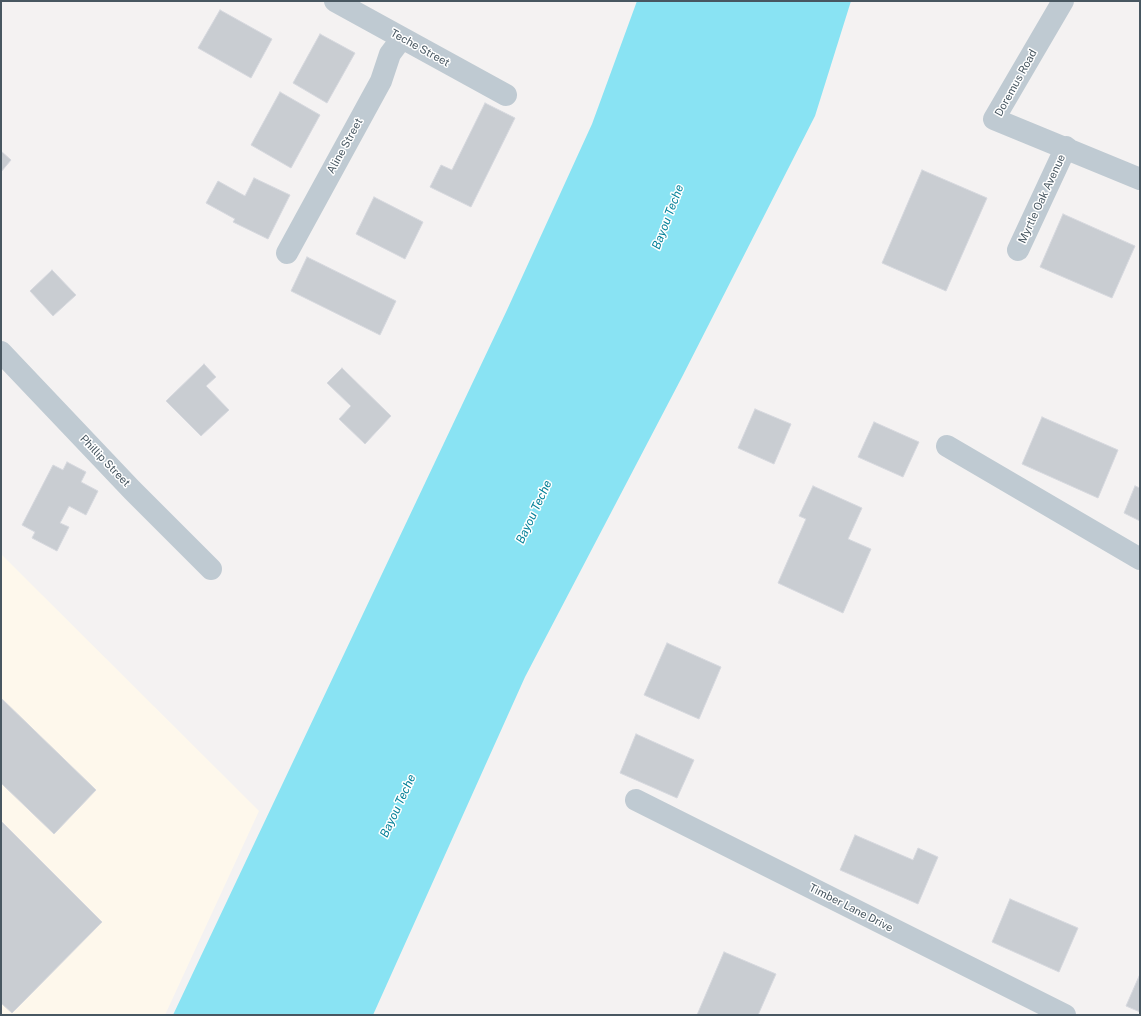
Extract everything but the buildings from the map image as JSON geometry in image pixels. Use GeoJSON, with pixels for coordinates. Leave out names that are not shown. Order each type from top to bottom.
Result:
{"type":"FeatureCollection","features":[{"type":"Feature","properties":{"kind":"street","name":"Teche Street"},"geometry":{"type":"LineString","coordinates":[[335,1],[506,95]]}},
{"type":"Feature","properties":{"kind":"street","name":"Doremus Road"},"geometry":{"type":"LineString","coordinates":[[1063,1],[994,119],[1066,147]]}},
{"type":"Feature","properties":{"kind":"street","name":"Aline Street"},"geometry":{"type":"LineString","coordinates":[[287,253],[381,80],[390,54],[402,38]]}},
{"type":"Feature","properties":{"kind":"street"},"geometry":{"type":"LineString","coordinates":[[1066,147],[1140,179]]}},
{"type":"Feature","properties":{"kind":"street","name":"Myrtle Oak Avenue"},"geometry":{"type":"LineString","coordinates":[[1018,250],[1066,147]]}},
{"type":"Feature","properties":{"kind":"street","name":"Phillip Street"},"geometry":{"type":"LineString","coordinates":[[1,352],[132,490],[210,569]]}},
{"type":"Feature","properties":{"kind":"street"},"geometry":{"type":"LineString","coordinates":[[947,446],[1140,558]]}},
{"type":"Feature","properties":{"kind":"street","name":"Timber Lane Drive"},"geometry":{"type":"LineString","coordinates":[[636,800],[1065,1015]]}},
{"type":"Feature","properties":{"kind":"shaded area"},"geometry":{"type":"Polygon","coordinates":[[[1,554],[259,811],[165,1015],[1,1015],[1,554]]]}},
{"type":"Feature","properties":{"kind":"water","name":"Bayou Teche"},"geometry":{"type":"Polygon","coordinates":[[[637,1],[851,1],[815,116],[682,377],[525,677],[373,1015],[173,1015],[507,310],[592,124],[637,1]]]}}]}
